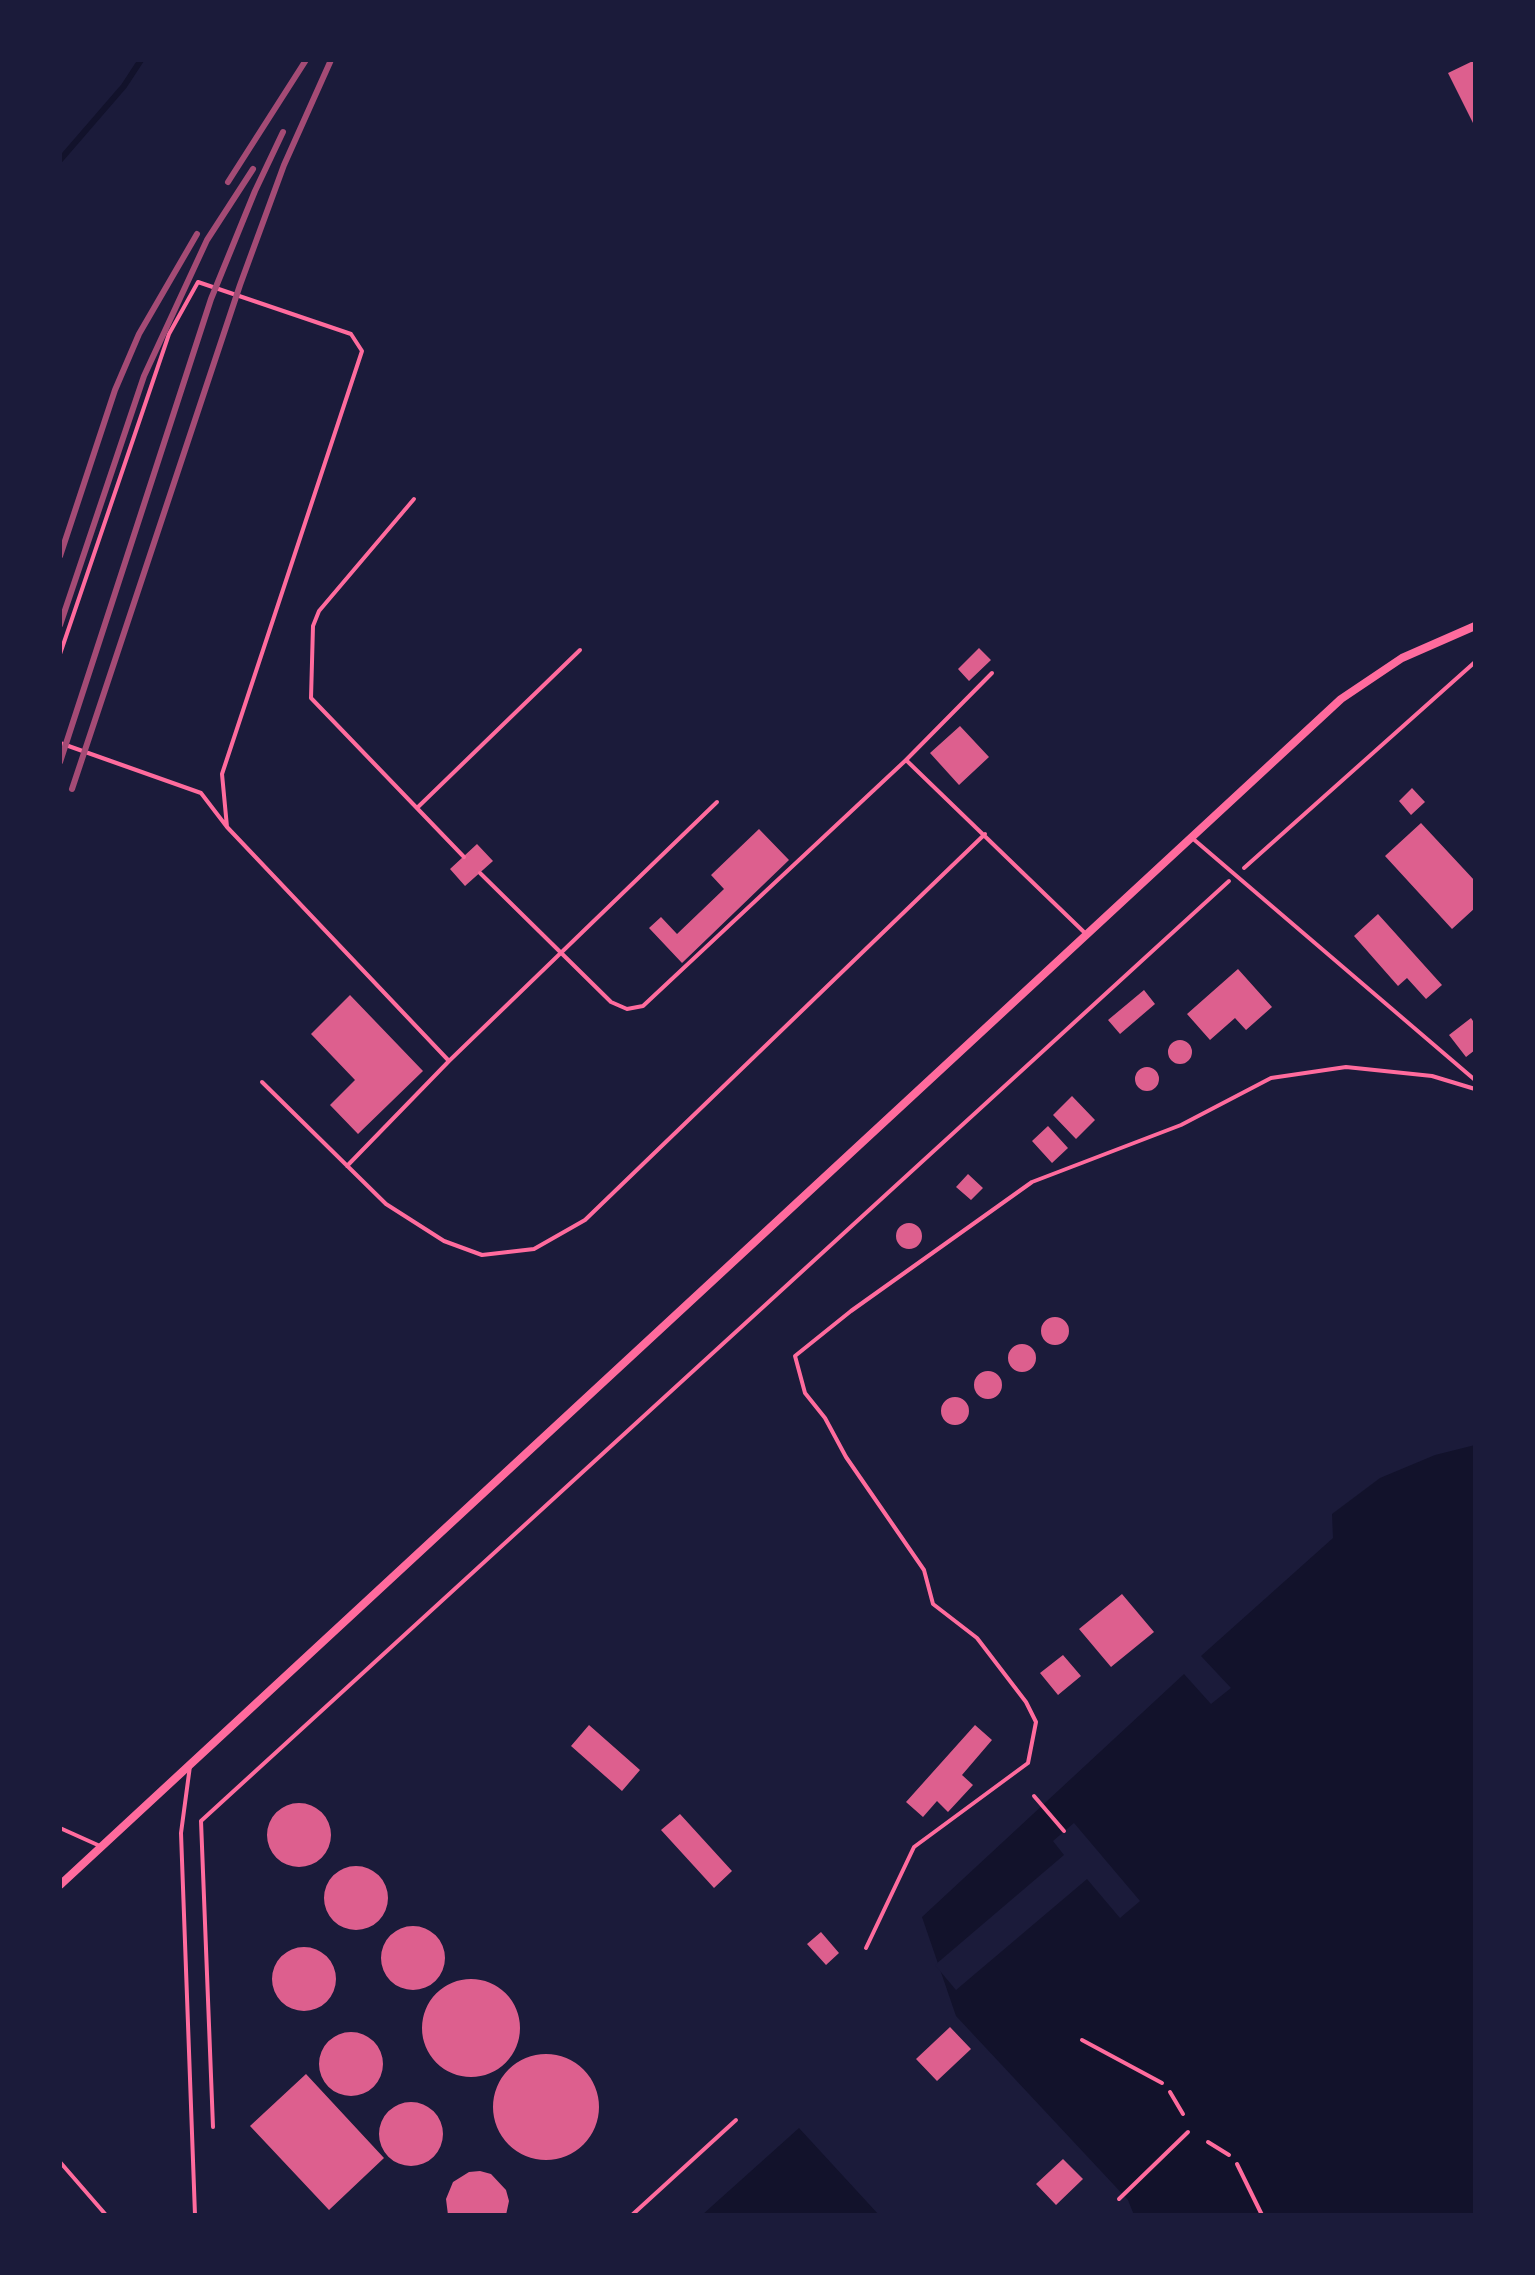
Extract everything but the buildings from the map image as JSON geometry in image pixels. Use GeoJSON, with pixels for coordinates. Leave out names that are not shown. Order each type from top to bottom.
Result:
{"type":"FeatureCollection","features":[{"type":"Feature","properties":{"kind":"street"},"geometry":{"type":"LineString","coordinates":[[60,1885],[1341,699],[1402,658],[1475,626]]}},
{"type":"Feature","properties":{"kind":"lane"},"geometry":{"type":"LineString","coordinates":[[60,654],[170,334],[198,282],[350,334],[362,351],[222,774],[227,826]]}},
{"type":"Feature","properties":{"kind":"lane"},"geometry":{"type":"LineString","coordinates":[[414,498],[319,611],[314,626],[311,698],[464,857]]}},
{"type":"Feature","properties":{"kind":"lane"},"geometry":{"type":"LineString","coordinates":[[418,808],[580,650]]}},
{"type":"Feature","properties":{"kind":"lane"},"geometry":{"type":"LineString","coordinates":[[480,873],[611,1002],[627,1009],[643,1006],[906,760],[992,673]]}},
{"type":"Feature","properties":{"kind":"lane"},"geometry":{"type":"LineString","coordinates":[[60,743],[201,792],[227,826],[449,1062]]}},
{"type":"Feature","properties":{"kind":"lane"},"geometry":{"type":"LineString","coordinates":[[906,760],[1086,934]]}},
{"type":"Feature","properties":{"kind":"lane"},"geometry":{"type":"LineString","coordinates":[[347,1166],[718,802]]}},
{"type":"Feature","properties":{"kind":"lane"},"geometry":{"type":"LineString","coordinates":[[262,1082],[386,1204],[444,1242],[482,1255],[534,1249],[585,1220],[985,834]]}},
{"type":"Feature","properties":{"kind":"lane"},"geometry":{"type":"LineString","coordinates":[[1192,837],[1475,1080]]}},
{"type":"Feature","properties":{"kind":"lane"},"geometry":{"type":"LineString","coordinates":[[866,1948],[914,1847],[1028,1763],[1036,1722],[1026,1702],[977,1638],[933,1604],[924,1570],[805,1393],[795,1356],[850,1311],[1032,1182],[1181,1126],[1271,1078],[1346,1068],[1432,1076],[1475,1089]]}},
{"type":"Feature","properties":{"kind":"lane"},"geometry":{"type":"LineString","coordinates":[[191,1764],[180,1833],[195,2215]]}},
{"type":"Feature","properties":{"kind":"lane"},"geometry":{"type":"LineString","coordinates":[[60,1828],[100,1846]]}},
{"type":"Feature","properties":{"kind":"lane"},"geometry":{"type":"LineString","coordinates":[[632,2215],[736,2120]]}},
{"type":"Feature","properties":{"kind":"lane"},"geometry":{"type":"LineString","coordinates":[[60,2162],[106,2215]]}},
{"type":"Feature","properties":{"kind":"path"},"geometry":{"type":"LineString","coordinates":[[213,2128],[201,1821],[1236,875],[1475,662]]}},
{"type":"Feature","properties":{"kind":"path"},"geometry":{"type":"LineString","coordinates":[[1034,1796],[1064,1831]]}},
{"type":"Feature","properties":{"kind":"path"},"geometry":{"type":"LineString","coordinates":[[1082,2040],[1162,2084]]}},
{"type":"Feature","properties":{"kind":"path"},"geometry":{"type":"LineString","coordinates":[[1170,2092],[1183,2114]]}},
{"type":"Feature","properties":{"kind":"path"},"geometry":{"type":"LineString","coordinates":[[1119,2199],[1188,2132]]}},
{"type":"Feature","properties":{"kind":"path"},"geometry":{"type":"LineString","coordinates":[[1208,2142],[1229,2155]]}},
{"type":"Feature","properties":{"kind":"path"},"geometry":{"type":"LineString","coordinates":[[1237,2164],[1262,2215]]}},
{"type":"Feature","properties":{"kind":"shaded area"},"geometry":{"type":"Polygon","coordinates":[[[1475,1445],[1475,2215],[1134,2215],[1128,2200],[956,2016],[922,1917],[1184,1674],[1211,1704],[1231,1688],[1201,1656],[1333,1538],[1332,1514],[1380,1478],[1435,1455],[1475,1445]]]}},
{"type":"Feature","properties":{"kind":"shaded area"},"geometry":{"type":"Polygon","coordinates":[[[799,2128],[879,2215],[702,2215],[799,2128]]]}},
{"type":"Feature","properties":{"kind":"pier"},"geometry":{"type":"Polygon","coordinates":[[[1074,1823],[1140,1901],[1120,1918],[1087,1879],[956,1990],[935,1965],[1064,1855],[1053,1841],[1074,1823]]]}},
{"type":"Feature","properties":{"kind":"waterway"},"geometry":{"type":"LineString","coordinates":[[60,160],[124,86],[141,60]]}},
{"type":"Feature","properties":{"kind":"railway"},"geometry":{"type":"LineString","coordinates":[[228,182],[306,60]]}},
{"type":"Feature","properties":{"kind":"railway"},"geometry":{"type":"LineString","coordinates":[[72,789],[240,285],[284,165],[331,60]]}},
{"type":"Feature","properties":{"kind":"railway"},"geometry":{"type":"LineString","coordinates":[[60,762],[211,299],[283,132]]}},
{"type":"Feature","properties":{"kind":"railway"},"geometry":{"type":"LineString","coordinates":[[60,625],[144,376],[207,240],[253,169]]}},
{"type":"Feature","properties":{"kind":"railway"},"geometry":{"type":"LineString","coordinates":[[60,556],[115,390],[139,334],[197,234]]}}]}
